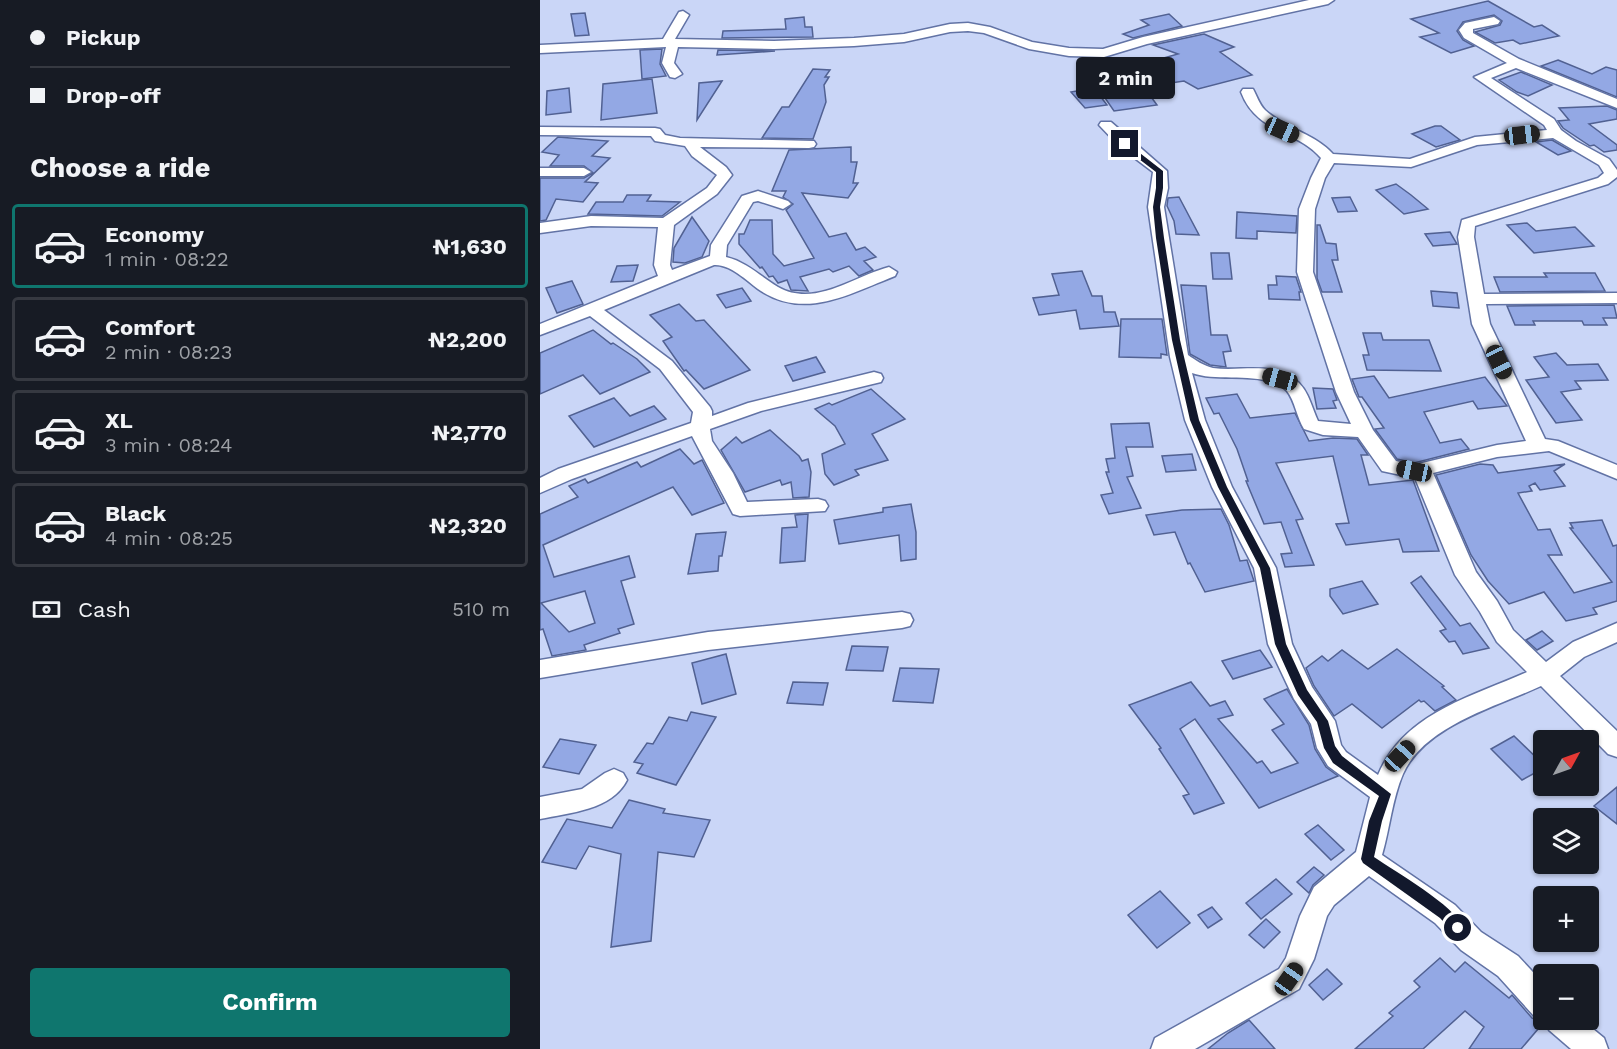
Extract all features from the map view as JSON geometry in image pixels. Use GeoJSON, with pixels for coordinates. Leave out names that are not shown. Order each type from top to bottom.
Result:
{"type":"FeatureCollection","features":[{"type":"Feature","properties":{"kind":"street"},"geometry":{"type":"LineString","coordinates":[[540,49],[670,43],[774,45],[854,42],[904,39],[950,28],[968,27],[986,30],[1029,45],[1069,52],[1104,53],[1143,41],[1328,0]]}},
{"type":"Feature","properties":{"kind":"street"},"geometry":{"type":"LineString","coordinates":[[675,74],[668,63],[670,43],[683,15]]}},
{"type":"Feature","properties":{"kind":"street"},"geometry":{"type":"LineString","coordinates":[[1494,21],[1469,26],[1465,30],[1468,35],[1514,62],[1617,104]]}},
{"type":"Feature","properties":{"kind":"street"},"geometry":{"type":"LineString","coordinates":[[1514,62],[1511,66],[1481,77],[1548,122],[1556,133],[1570,144],[1604,162],[1614,175],[1603,181],[1468,223],[1466,237],[1481,324],[1538,446]]}},
{"type":"Feature","properties":{"kind":"street"},"geometry":{"type":"LineString","coordinates":[[1248,92],[1250,100],[1282,130],[1318,146],[1329,158],[1411,163],[1475,141],[1556,133]]}},
{"type":"Feature","properties":{"kind":"street"},"geometry":{"type":"LineString","coordinates":[[1106,125],[1125,144],[1160,171],[1160,188],[1156,207],[1179,357],[1199,430],[1222,487],[1265,568],[1280,644],[1302,692],[1323,721],[1327,742],[1337,759],[1385,794]]}},
{"type":"Feature","properties":{"kind":"street"},"geometry":{"type":"LineString","coordinates":[[540,131],[655,132],[660,138],[690,142],[809,144]]}},
{"type":"Feature","properties":{"kind":"street"},"geometry":{"type":"LineString","coordinates":[[540,228],[591,221],[666,223],[712,191],[725,175],[720,169],[696,154],[690,142]]}},
{"type":"Feature","properties":{"kind":"street"},"geometry":{"type":"LineString","coordinates":[[1329,158],[1318,178],[1307,209],[1305,272],[1345,392],[1364,431],[1389,466],[1423,473],[1466,575],[1490,607],[1505,636],[1617,747]]}},
{"type":"Feature","properties":{"kind":"street"},"geometry":{"type":"LineString","coordinates":[[540,172],[584,172]]}},
{"type":"Feature","properties":{"kind":"street"},"geometry":{"type":"LineString","coordinates":[[718,260],[719,245],[747,199],[758,195],[783,204]]}},
{"type":"Feature","properties":{"kind":"street"},"geometry":{"type":"LineString","coordinates":[[666,223],[662,265],[667,278]]}},
{"type":"Feature","properties":{"kind":"street"},"geometry":{"type":"LineString","coordinates":[[540,330],[667,278],[718,260],[730,263],[772,292],[794,300],[818,297],[889,273]]}},
{"type":"Feature","properties":{"kind":"street"},"geometry":{"type":"LineString","coordinates":[[1476,299],[1617,298]]}},
{"type":"Feature","properties":{"kind":"street"},"geometry":{"type":"LineString","coordinates":[[592,309],[666,364],[703,411],[700,426],[702,441],[723,473],[740,509],[818,506]]}},
{"type":"Feature","properties":{"kind":"street"},"geometry":{"type":"LineString","coordinates":[[1179,357],[1187,363],[1212,373],[1246,374],[1280,379],[1295,390],[1311,425],[1323,429],[1364,431]]}},
{"type":"Feature","properties":{"kind":"street"},"geometry":{"type":"LineString","coordinates":[[540,486],[754,407],[874,378]]}},
{"type":"Feature","properties":{"kind":"street"},"geometry":{"type":"LineString","coordinates":[[1414,471],[1497,451],[1551,445],[1617,472]]}},
{"type":"Feature","properties":{"kind":"street"},"geometry":{"type":"LineString","coordinates":[[540,669],[708,641],[902,620]]}},
{"type":"Feature","properties":{"kind":"street"},"geometry":{"type":"LineString","coordinates":[[1166,1049],[1289,979],[1298,966],[1317,906],[1325,893],[1367,859],[1388,776],[1400,756],[1420,736],[1451,715],[1544,674],[1576,651],[1617,632]]}},
{"type":"Feature","properties":{"kind":"street"},"geometry":{"type":"LineString","coordinates":[[540,808],[585,799],[614,780]]}},
{"type":"Feature","properties":{"kind":"street"},"geometry":{"type":"LineString","coordinates":[[1367,859],[1445,914],[1471,941],[1508,966],[1533,994]]}},
{"type":"Feature","properties":{"kind":"street"},"geometry":{"type":"LineString","coordinates":[[1571,1030],[1593,1049]]}},
{"type":"Feature","properties":{"kind":"building"},"geometry":{"type":"Polygon","coordinates":[[[1488,1],[1534,27],[1542,25],[1559,36],[1520,44],[1513,40],[1495,43],[1475,32],[1500,25],[1502,21],[1494,15],[1463,22],[1457,31],[1463,40],[1474,46],[1451,53],[1420,37],[1439,33],[1411,19],[1488,1]]]}},
{"type":"Feature","properties":{"kind":"building"},"geometry":{"type":"Polygon","coordinates":[[[585,13],[589,35],[575,36],[571,14],[585,13]]]}},
{"type":"Feature","properties":{"kind":"building"},"geometry":{"type":"Polygon","coordinates":[[[1169,14],[1182,26],[1133,38],[1123,34],[1149,25],[1141,20],[1169,14]]]}},
{"type":"Feature","properties":{"kind":"building"},"geometry":{"type":"Polygon","coordinates":[[[804,17],[805,27],[812,27],[813,37],[722,38],[723,31],[786,29],[785,19],[804,17]]]}},
{"type":"Feature","properties":{"kind":"building"},"geometry":{"type":"Polygon","coordinates":[[[1204,34],[1234,47],[1220,52],[1252,75],[1198,89],[1184,81],[1144,87],[1132,75],[1172,67],[1160,59],[1178,54],[1153,45],[1204,34]]]}},
{"type":"Feature","properties":{"kind":"building"},"geometry":{"type":"Polygon","coordinates":[[[662,49],[660,64],[666,76],[642,79],[640,50],[662,49]]]}},
{"type":"Feature","properties":{"kind":"building"},"geometry":{"type":"Polygon","coordinates":[[[718,50],[774,51],[775,51],[717,55],[718,50]]]}},
{"type":"Feature","properties":{"kind":"building"},"geometry":{"type":"Polygon","coordinates":[[[1558,60],[1592,74],[1606,67],[1617,70],[1617,97],[1541,66],[1558,60]]]}},
{"type":"Feature","properties":{"kind":"building"},"geometry":{"type":"Polygon","coordinates":[[[813,69],[830,70],[825,77],[829,77],[824,85],[826,102],[813,139],[762,138],[782,107],[789,107],[813,69]]]}},
{"type":"Feature","properties":{"kind":"building"},"geometry":{"type":"Polygon","coordinates":[[[1521,72],[1552,85],[1528,96],[1517,92],[1499,80],[1521,72]]]}},
{"type":"Feature","properties":{"kind":"building"},"geometry":{"type":"Polygon","coordinates":[[[652,79],[657,113],[601,120],[603,84],[652,79]]]}},
{"type":"Feature","properties":{"kind":"building"},"geometry":{"type":"Polygon","coordinates":[[[722,81],[697,120],[699,83],[722,81]]]}},
{"type":"Feature","properties":{"kind":"building"},"geometry":{"type":"Polygon","coordinates":[[[569,88],[571,112],[546,115],[547,91],[569,88]]]}},
{"type":"Feature","properties":{"kind":"building"},"geometry":{"type":"Polygon","coordinates":[[[1094,88],[1107,105],[1085,108],[1071,92],[1094,88]]]}},
{"type":"Feature","properties":{"kind":"building"},"geometry":{"type":"Polygon","coordinates":[[[1146,90],[1157,105],[1114,111],[1103,95],[1146,90]]]}},
{"type":"Feature","properties":{"kind":"building"},"geometry":{"type":"Polygon","coordinates":[[[1607,106],[1617,110],[1617,119],[1589,124],[1617,145],[1617,150],[1604,152],[1594,145],[1590,146],[1563,128],[1558,121],[1569,120],[1559,108],[1607,106]]]}},
{"type":"Feature","properties":{"kind":"building"},"geometry":{"type":"Polygon","coordinates":[[[1441,126],[1460,140],[1436,147],[1412,134],[1441,126]]]}},
{"type":"Feature","properties":{"kind":"building"},"geometry":{"type":"Polygon","coordinates":[[[558,137],[608,141],[592,156],[610,158],[585,182],[598,183],[583,202],[556,199],[546,220],[540,221],[540,178],[584,178],[593,173],[584,166],[550,166],[559,155],[542,152],[558,137]]]}},
{"type":"Feature","properties":{"kind":"building"},"geometry":{"type":"Polygon","coordinates":[[[1552,140],[1571,151],[1558,155],[1536,142],[1552,140]]]}},
{"type":"Feature","properties":{"kind":"building"},"geometry":{"type":"Polygon","coordinates":[[[851,147],[851,162],[857,162],[853,183],[858,183],[848,198],[802,193],[829,237],[846,233],[856,250],[865,247],[876,257],[864,261],[873,270],[859,276],[849,266],[833,272],[829,269],[800,277],[808,291],[791,290],[787,280],[778,283],[773,276],[769,277],[762,267],[760,268],[739,244],[739,234],[744,234],[750,220],[772,220],[773,254],[784,266],[814,258],[786,210],[793,204],[783,197],[786,191],[772,191],[789,150],[851,147]]]}},
{"type":"Feature","properties":{"kind":"building"},"geometry":{"type":"Polygon","coordinates":[[[1396,184],[1428,209],[1404,214],[1376,190],[1396,184]]]}},
{"type":"Feature","properties":{"kind":"building"},"geometry":{"type":"Polygon","coordinates":[[[627,195],[651,195],[647,201],[680,202],[662,216],[588,214],[596,202],[623,202],[627,195]]]}},
{"type":"Feature","properties":{"kind":"building"},"geometry":{"type":"Polygon","coordinates":[[[1179,197],[1199,235],[1176,234],[1174,221],[1167,206],[1168,198],[1179,197]]]}},
{"type":"Feature","properties":{"kind":"building"},"geometry":{"type":"Polygon","coordinates":[[[1350,197],[1357,211],[1338,212],[1332,198],[1350,197]]]}},
{"type":"Feature","properties":{"kind":"building"},"geometry":{"type":"Polygon","coordinates":[[[1237,212],[1297,216],[1296,233],[1257,231],[1257,239],[1236,238],[1237,212]]]}},
{"type":"Feature","properties":{"kind":"building"},"geometry":{"type":"Polygon","coordinates":[[[692,217],[709,241],[702,257],[685,263],[673,262],[674,248],[692,217]]]}},
{"type":"Feature","properties":{"kind":"building"},"geometry":{"type":"Polygon","coordinates":[[[1527,223],[1536,231],[1575,227],[1594,246],[1534,253],[1507,225],[1527,223]]]}},
{"type":"Feature","properties":{"kind":"building"},"geometry":{"type":"Polygon","coordinates":[[[1317,225],[1320,225],[1326,243],[1336,244],[1338,260],[1332,260],[1342,292],[1322,292],[1317,278],[1317,225]]]}},
{"type":"Feature","properties":{"kind":"building"},"geometry":{"type":"Polygon","coordinates":[[[1450,232],[1457,244],[1433,246],[1425,234],[1450,232]]]}},
{"type":"Feature","properties":{"kind":"building"},"geometry":{"type":"Polygon","coordinates":[[[1211,253],[1229,253],[1232,279],[1213,279],[1211,253]]]}},
{"type":"Feature","properties":{"kind":"building"},"geometry":{"type":"Polygon","coordinates":[[[638,265],[633,281],[611,282],[617,266],[638,265]]]}},
{"type":"Feature","properties":{"kind":"building"},"geometry":{"type":"Polygon","coordinates":[[[1082,271],[1092,296],[1102,296],[1104,312],[1115,312],[1119,326],[1080,329],[1076,310],[1039,315],[1033,298],[1059,295],[1052,274],[1082,271]]]}},
{"type":"Feature","properties":{"kind":"building"},"geometry":{"type":"Polygon","coordinates":[[[1544,273],[1595,273],[1605,291],[1500,292],[1494,277],[1547,277],[1544,273]]]}},
{"type":"Feature","properties":{"kind":"building"},"geometry":{"type":"Polygon","coordinates":[[[1276,276],[1296,277],[1301,292],[1299,292],[1300,300],[1269,299],[1268,285],[1277,285],[1276,276]]]}},
{"type":"Feature","properties":{"kind":"building"},"geometry":{"type":"Polygon","coordinates":[[[572,281],[583,304],[557,313],[546,288],[572,281]]]}},
{"type":"Feature","properties":{"kind":"building"},"geometry":{"type":"Polygon","coordinates":[[[1181,285],[1206,286],[1211,335],[1227,335],[1231,351],[1223,352],[1226,367],[1210,365],[1190,354],[1181,285]]]}},
{"type":"Feature","properties":{"kind":"building"},"geometry":{"type":"Polygon","coordinates":[[[742,288],[751,301],[726,308],[717,295],[742,288]]]}},
{"type":"Feature","properties":{"kind":"building"},"geometry":{"type":"Polygon","coordinates":[[[1431,291],[1457,293],[1459,308],[1433,306],[1431,291]]]}},
{"type":"Feature","properties":{"kind":"building"},"geometry":{"type":"Polygon","coordinates":[[[679,304],[696,321],[704,320],[750,370],[704,389],[686,370],[684,371],[663,341],[672,337],[650,315],[679,304]]]}},
{"type":"Feature","properties":{"kind":"building"},"geometry":{"type":"Polygon","coordinates":[[[1614,305],[1617,318],[1603,318],[1607,325],[1584,325],[1582,321],[1533,321],[1535,325],[1515,325],[1507,306],[1614,305]]]}},
{"type":"Feature","properties":{"kind":"building"},"geometry":{"type":"Polygon","coordinates":[[[1121,319],[1162,319],[1167,355],[1161,354],[1161,358],[1119,357],[1121,319]]]}},
{"type":"Feature","properties":{"kind":"building"},"geometry":{"type":"Polygon","coordinates":[[[593,330],[637,359],[650,372],[600,394],[583,375],[540,394],[540,353],[593,330]]]}},
{"type":"Feature","properties":{"kind":"building"},"geometry":{"type":"Polygon","coordinates":[[[1363,333],[1381,333],[1383,340],[1429,340],[1441,371],[1367,370],[1363,355],[1369,355],[1363,333]]]}},
{"type":"Feature","properties":{"kind":"building"},"geometry":{"type":"Polygon","coordinates":[[[1556,353],[1567,365],[1598,364],[1608,380],[1575,381],[1581,389],[1561,392],[1582,420],[1556,423],[1526,380],[1549,377],[1534,357],[1556,353]]]}},
{"type":"Feature","properties":{"kind":"building"},"geometry":{"type":"Polygon","coordinates":[[[816,357],[825,372],[793,381],[785,366],[816,357]]]}},
{"type":"Feature","properties":{"kind":"building"},"geometry":{"type":"Polygon","coordinates":[[[1374,376],[1389,398],[1485,377],[1507,406],[1478,409],[1473,401],[1424,412],[1440,443],[1461,439],[1469,449],[1414,463],[1397,459],[1375,429],[1384,428],[1362,397],[1359,397],[1352,379],[1374,376]]]}},
{"type":"Feature","properties":{"kind":"building"},"geometry":{"type":"Polygon","coordinates":[[[1313,388],[1333,389],[1337,400],[1333,401],[1336,408],[1317,409],[1313,388]]]}},
{"type":"Feature","properties":{"kind":"building"},"geometry":{"type":"Polygon","coordinates":[[[871,389],[905,419],[872,434],[888,460],[855,470],[859,475],[834,485],[825,474],[822,454],[845,444],[835,426],[815,409],[829,403],[832,405],[871,389]]]}},
{"type":"Feature","properties":{"kind":"building"},"geometry":{"type":"Polygon","coordinates":[[[1237,394],[1250,418],[1295,413],[1309,441],[1333,438],[1357,439],[1368,455],[1361,455],[1369,485],[1413,480],[1439,551],[1403,552],[1399,539],[1346,545],[1336,524],[1349,523],[1333,456],[1276,463],[1303,519],[1296,520],[1314,565],[1285,567],[1281,554],[1292,553],[1281,522],[1264,524],[1246,481],[1248,481],[1237,449],[1219,413],[1214,414],[1206,398],[1237,394]]]}},
{"type":"Feature","properties":{"kind":"building"},"geometry":{"type":"Polygon","coordinates":[[[614,398],[630,416],[654,406],[666,419],[594,447],[569,416],[614,398]]]}},
{"type":"Feature","properties":{"kind":"building"},"geometry":{"type":"Polygon","coordinates":[[[1149,423],[1153,447],[1126,447],[1133,476],[1127,477],[1141,508],[1109,514],[1101,495],[1113,493],[1106,472],[1109,472],[1106,459],[1115,458],[1111,424],[1149,423]]]}},
{"type":"Feature","properties":{"kind":"building"},"geometry":{"type":"Polygon","coordinates":[[[770,430],[802,461],[808,459],[811,472],[809,497],[793,498],[791,482],[782,485],[780,480],[745,492],[721,450],[736,437],[742,443],[770,430]]]}},
{"type":"Feature","properties":{"kind":"building"},"geometry":{"type":"Polygon","coordinates":[[[680,449],[694,464],[702,460],[724,503],[692,515],[673,487],[543,545],[554,577],[629,556],[635,577],[621,581],[634,624],[618,629],[620,633],[584,645],[586,650],[552,656],[543,629],[540,630],[540,514],[578,497],[569,486],[585,479],[588,483],[637,462],[641,467],[680,449]],[[585,591],[541,603],[569,632],[595,623],[585,591]]]}},
{"type":"Feature","properties":{"kind":"building"},"geometry":{"type":"Polygon","coordinates":[[[1192,454],[1196,470],[1166,472],[1162,456],[1192,454]]]}},
{"type":"Feature","properties":{"kind":"building"},"geometry":{"type":"Polygon","coordinates":[[[1480,464],[1493,465],[1498,473],[1565,464],[1554,471],[1565,486],[1540,490],[1535,483],[1529,486],[1532,491],[1518,493],[1538,530],[1550,529],[1562,555],[1548,555],[1574,593],[1612,582],[1570,528],[1573,528],[1570,523],[1602,520],[1613,546],[1617,545],[1617,601],[1593,608],[1597,614],[1566,621],[1544,592],[1509,604],[1488,581],[1471,555],[1436,475],[1480,464]]]}},
{"type":"Feature","properties":{"kind":"building"},"geometry":{"type":"Polygon","coordinates":[[[911,504],[916,532],[916,559],[901,561],[899,535],[839,544],[834,520],[883,512],[883,508],[911,504]]]}},
{"type":"Feature","properties":{"kind":"building"},"geometry":{"type":"Polygon","coordinates":[[[1221,509],[1229,525],[1240,561],[1247,560],[1254,581],[1205,592],[1190,563],[1188,564],[1175,532],[1154,535],[1146,515],[1182,510],[1221,509]]]}},
{"type":"Feature","properties":{"kind":"building"},"geometry":{"type":"Polygon","coordinates":[[[808,514],[805,561],[780,563],[782,528],[797,527],[795,515],[808,514]]]}},
{"type":"Feature","properties":{"kind":"building"},"geometry":{"type":"Polygon","coordinates":[[[726,532],[722,556],[719,556],[718,571],[688,574],[696,534],[726,532]]]}},
{"type":"Feature","properties":{"kind":"building"},"geometry":{"type":"Polygon","coordinates":[[[1421,576],[1460,626],[1470,623],[1489,648],[1463,654],[1455,641],[1449,642],[1440,631],[1446,629],[1411,583],[1421,576]]]}},
{"type":"Feature","properties":{"kind":"building"},"geometry":{"type":"Polygon","coordinates":[[[1362,581],[1378,604],[1343,614],[1330,596],[1330,589],[1362,581]]]}},
{"type":"Feature","properties":{"kind":"building"},"geometry":{"type":"Polygon","coordinates":[[[1542,631],[1553,641],[1537,650],[1526,640],[1542,631]]]}},
{"type":"Feature","properties":{"kind":"building"},"geometry":{"type":"Polygon","coordinates":[[[852,646],[888,647],[883,671],[846,670],[852,646]]]}},
{"type":"Feature","properties":{"kind":"building"},"geometry":{"type":"Polygon","coordinates":[[[1397,649],[1444,686],[1442,687],[1456,700],[1435,711],[1424,701],[1419,700],[1382,728],[1352,704],[1334,716],[1314,686],[1306,668],[1322,656],[1328,661],[1342,650],[1368,669],[1397,649]]]}},
{"type":"Feature","properties":{"kind":"building"},"geometry":{"type":"Polygon","coordinates":[[[1260,650],[1272,667],[1233,679],[1222,661],[1260,650]]]}},
{"type":"Feature","properties":{"kind":"building"},"geometry":{"type":"Polygon","coordinates":[[[726,654],[736,694],[702,704],[692,663],[726,654]]]}},
{"type":"Feature","properties":{"kind":"building"},"geometry":{"type":"Polygon","coordinates":[[[900,668],[939,669],[933,703],[893,701],[900,668]]]}},
{"type":"Feature","properties":{"kind":"building"},"geometry":{"type":"Polygon","coordinates":[[[793,682],[828,683],[823,705],[787,703],[793,682]]]}},
{"type":"Feature","properties":{"kind":"building"},"geometry":{"type":"Polygon","coordinates":[[[1191,682],[1210,706],[1225,701],[1233,715],[1218,719],[1257,763],[1262,761],[1271,773],[1298,763],[1272,730],[1284,724],[1264,699],[1287,689],[1309,725],[1315,749],[1326,767],[1338,776],[1259,808],[1195,719],[1180,729],[1224,803],[1194,814],[1183,796],[1189,794],[1159,749],[1161,748],[1129,705],[1191,682]]]}},
{"type":"Feature","properties":{"kind":"building"},"geometry":{"type":"Polygon","coordinates":[[[691,712],[716,717],[676,785],[637,773],[643,764],[634,762],[647,743],[653,744],[669,717],[687,721],[691,712]]]}},
{"type":"Feature","properties":{"kind":"building"},"geometry":{"type":"Polygon","coordinates":[[[1514,736],[1533,754],[1533,774],[1522,780],[1491,749],[1514,736]]]}},
{"type":"Feature","properties":{"kind":"building"},"geometry":{"type":"Polygon","coordinates":[[[560,739],[596,745],[579,774],[543,767],[560,739]]]}},
{"type":"Feature","properties":{"kind":"building"},"geometry":{"type":"Polygon","coordinates":[[[1617,787],[1617,824],[1594,806],[1617,787]]]}},
{"type":"Feature","properties":{"kind":"building"},"geometry":{"type":"Polygon","coordinates":[[[629,800],[665,809],[663,813],[710,820],[694,857],[658,852],[651,941],[611,947],[621,854],[589,846],[576,869],[542,862],[567,819],[612,828],[629,800]]]}},
{"type":"Feature","properties":{"kind":"building"},"geometry":{"type":"Polygon","coordinates":[[[1318,825],[1344,850],[1331,860],[1305,834],[1318,825]]]}},
{"type":"Feature","properties":{"kind":"building"},"geometry":{"type":"Polygon","coordinates":[[[1314,867],[1324,875],[1313,885],[1309,893],[1297,882],[1314,867]]]}},
{"type":"Feature","properties":{"kind":"building"},"geometry":{"type":"Polygon","coordinates":[[[1276,879],[1292,894],[1261,919],[1246,903],[1276,879]]]}},
{"type":"Feature","properties":{"kind":"building"},"geometry":{"type":"Polygon","coordinates":[[[1160,891],[1190,923],[1157,948],[1128,915],[1160,891]]]}},
{"type":"Feature","properties":{"kind":"building"},"geometry":{"type":"Polygon","coordinates":[[[1212,907],[1222,919],[1208,928],[1198,915],[1212,907]]]}},
{"type":"Feature","properties":{"kind":"building"},"geometry":{"type":"Polygon","coordinates":[[[1266,919],[1280,932],[1264,948],[1249,935],[1266,919]]]}},
{"type":"Feature","properties":{"kind":"building"},"geometry":{"type":"Polygon","coordinates":[[[1440,958],[1455,972],[1465,962],[1509,998],[1512,995],[1533,1018],[1533,1030],[1537,1030],[1521,1049],[1469,1049],[1484,1027],[1465,1011],[1423,1049],[1355,1049],[1393,1016],[1389,1013],[1420,987],[1414,981],[1440,958]]]}},
{"type":"Feature","properties":{"kind":"building"},"geometry":{"type":"Polygon","coordinates":[[[1327,969],[1342,984],[1323,1000],[1309,985],[1327,969]]]}},
{"type":"Feature","properties":{"kind":"building"},"geometry":{"type":"Polygon","coordinates":[[[1249,1020],[1275,1049],[1208,1049],[1228,1033],[1249,1020]]]}},
{"type":"Feature","properties":{"kind":"route"},"geometry":{"type":"LineString","coordinates":[[1125,144],[1160,171],[1160,188],[1156,207],[1179,357],[1195,420],[1222,487],[1265,568],[1280,644],[1302,692],[1323,721],[1329,748],[1337,759],[1385,794],[1367,859],[1445,914],[1458,928]]}}]}
